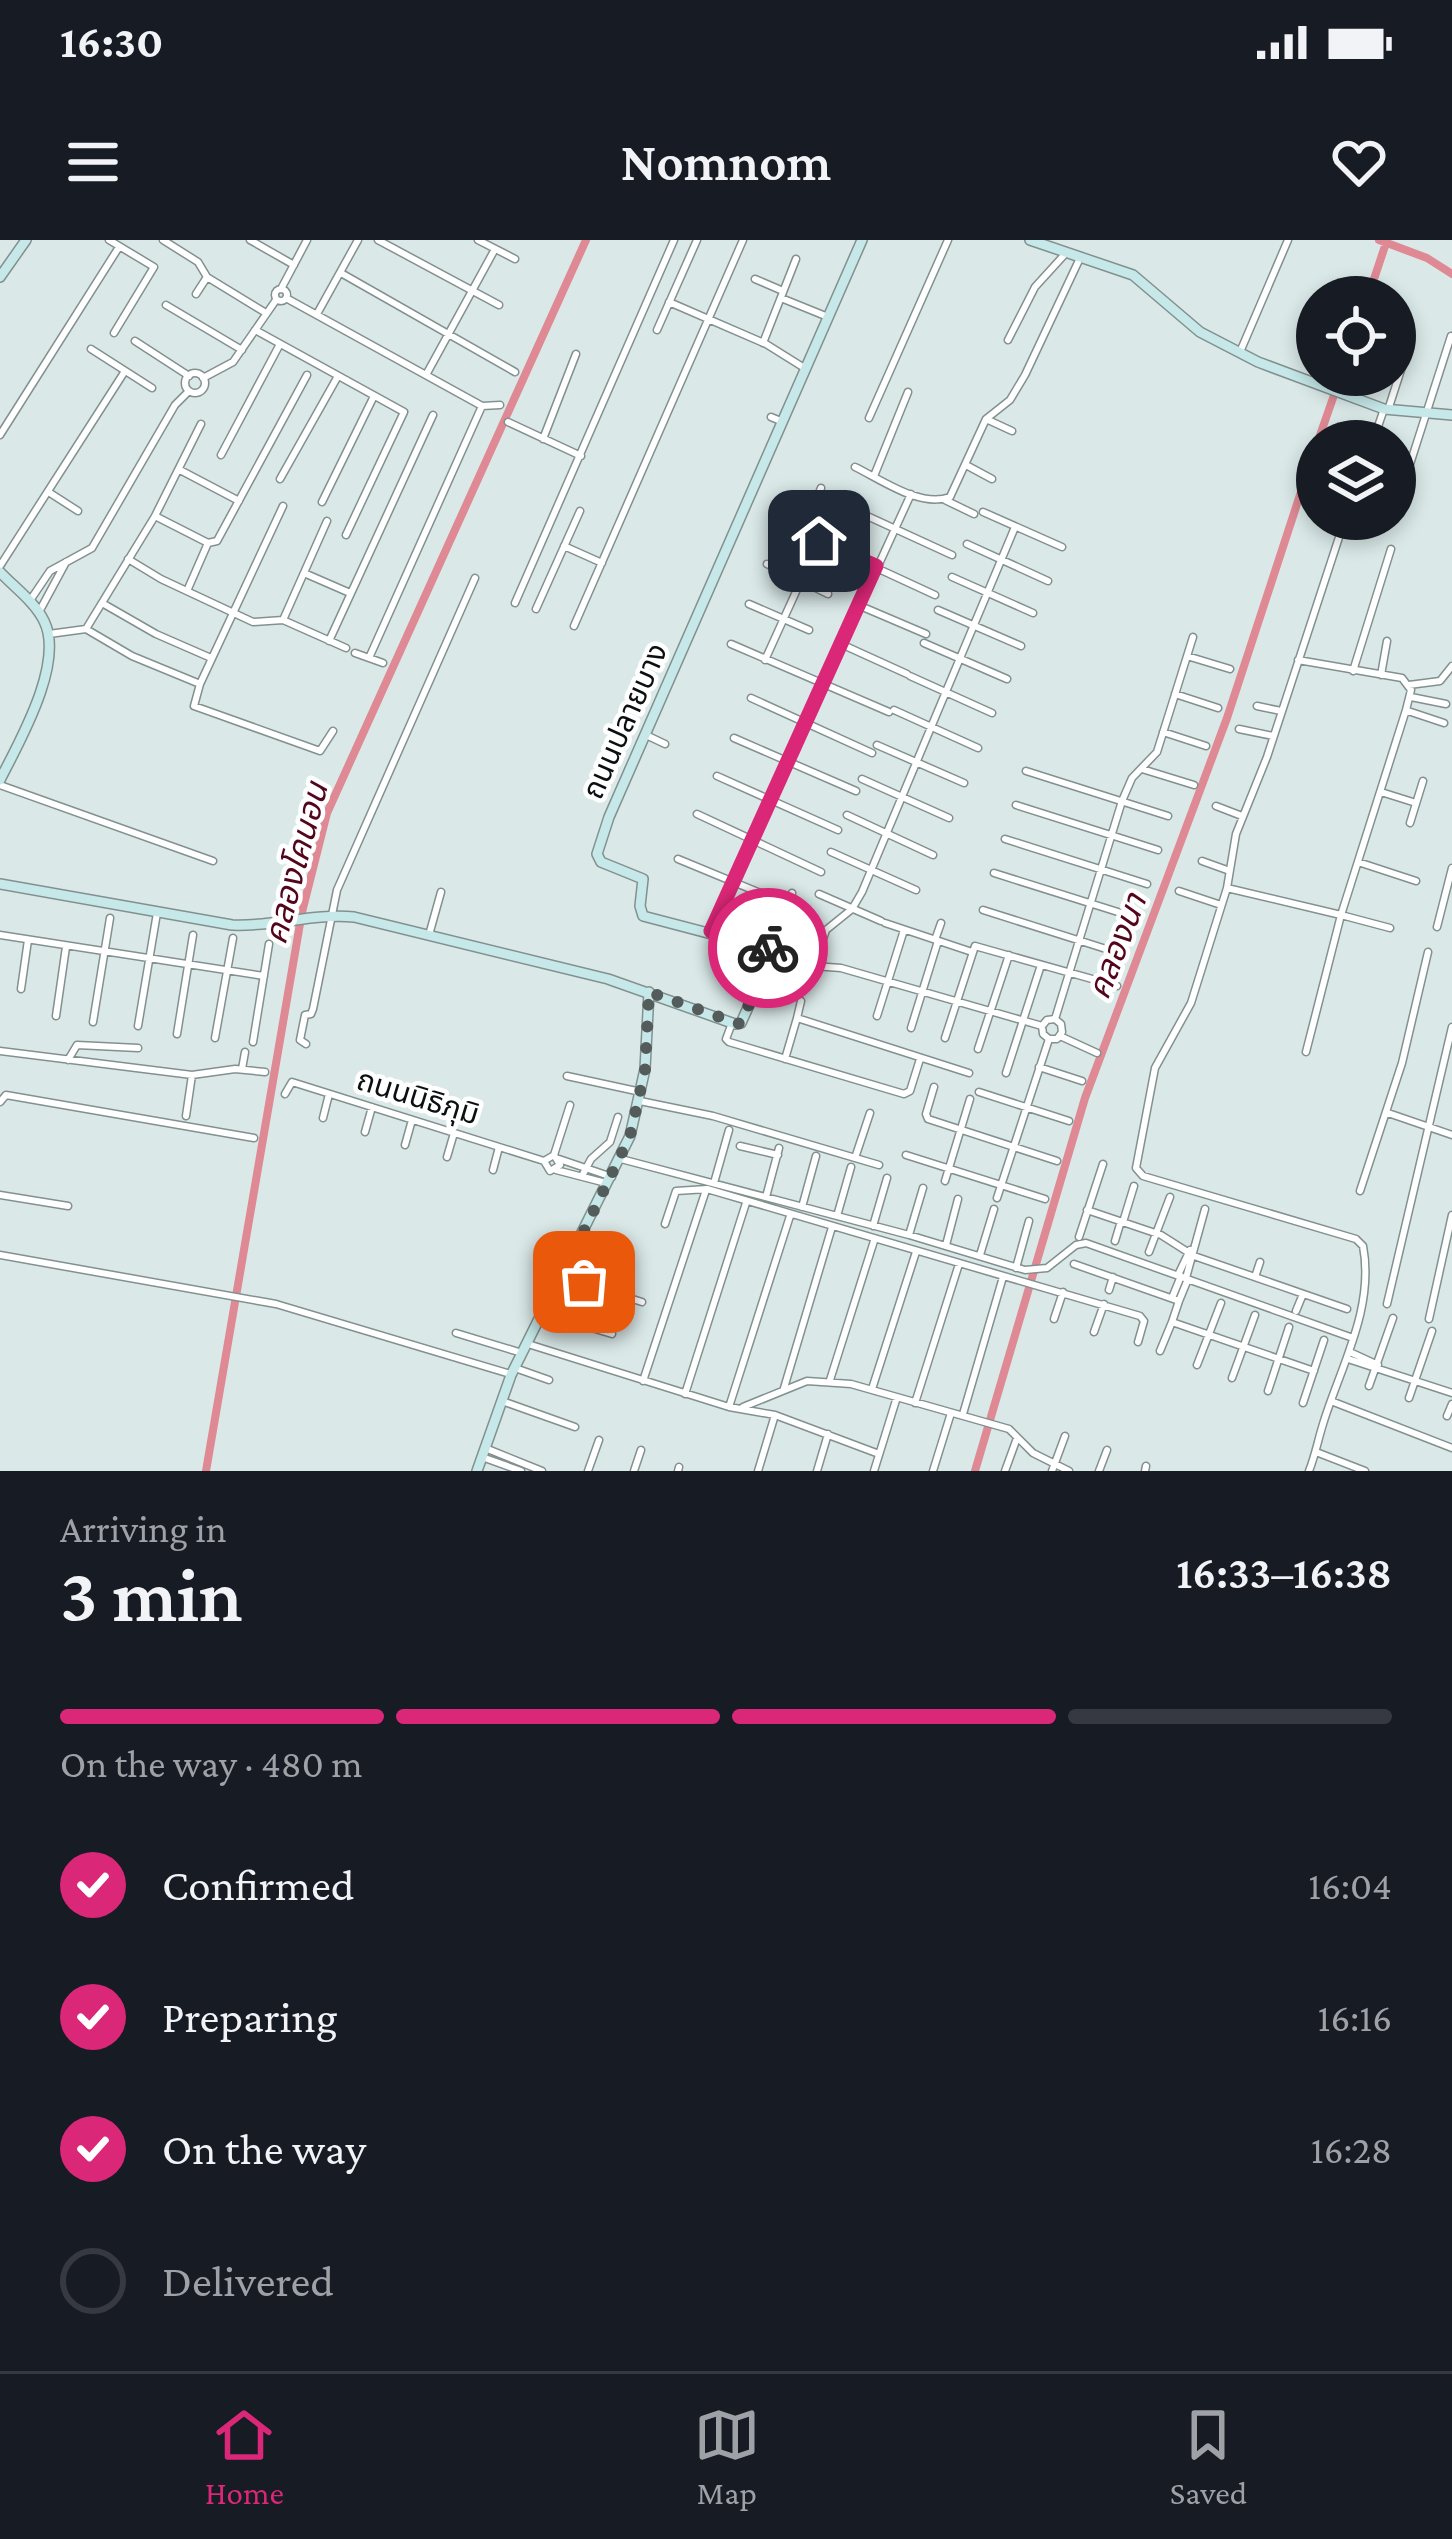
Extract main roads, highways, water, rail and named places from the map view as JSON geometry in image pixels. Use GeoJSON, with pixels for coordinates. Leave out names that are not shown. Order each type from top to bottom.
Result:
{"type":"FeatureCollection","features":[{"type":"Feature","properties":{"kind":"waterway","name":"คลองโคนอน"},"geometry":{"type":"LineString","coordinates":[[206,1471],[302,912],[327,813],[586,240]]}},
{"type":"Feature","properties":{"kind":"waterway"},"geometry":{"type":"LineString","coordinates":[[1379,240],[1427,258],[1452,274]]}},
{"type":"Feature","properties":{"kind":"waterway","name":"คลองนา"},"geometry":{"type":"LineString","coordinates":[[1375,276],[1386,243]]}},
{"type":"Feature","properties":{"kind":"waterway","name":"คลองนา"},"geometry":{"type":"LineString","coordinates":[[1325,420],[1334,396]]}},
{"type":"Feature","properties":{"kind":"waterway","name":"คลองนา"},"geometry":{"type":"LineString","coordinates":[[975,1471],[1085,1098],[1227,718],[1296,507]]}}]}
